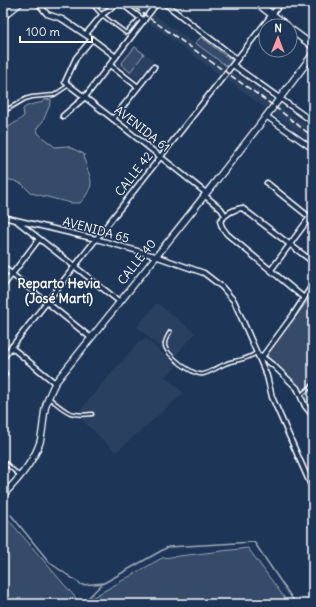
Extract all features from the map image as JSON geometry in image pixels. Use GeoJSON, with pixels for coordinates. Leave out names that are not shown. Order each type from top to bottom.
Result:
{"type":"FeatureCollection","features":[{"type":"Feature","properties":{"kind":"main road"},"geometry":{"type":"LineString","coordinates":[[3,17],[20,3]]}},
{"type":"Feature","properties":{"kind":"main road"},"geometry":{"type":"LineString","coordinates":[[256,3],[276,18]]}},
{"type":"Feature","properties":{"kind":"main road"},"geometry":{"type":"LineString","coordinates":[[298,34],[313,46]]}},
{"type":"Feature","properties":{"kind":"main road","name":"CALLE 40"},"geometry":{"type":"LineString","coordinates":[[3,495],[35,454],[40,443],[48,397],[56,383],[280,99],[313,54]]}},
{"type":"Feature","properties":{"kind":"street"},"geometry":{"type":"LineString","coordinates":[[3,3],[10,11]]}},
{"type":"Feature","properties":{"kind":"street"},"geometry":{"type":"LineString","coordinates":[[38,3],[47,14],[62,19],[86,34],[116,57]]}},
{"type":"Feature","properties":{"kind":"street"},"geometry":{"type":"LineString","coordinates":[[86,34],[102,15],[117,3]]}},
{"type":"Feature","properties":{"kind":"street"},"geometry":{"type":"LineString","coordinates":[[121,3],[144,21]]}},
{"type":"Feature","properties":{"kind":"street"},"geometry":{"type":"LineString","coordinates":[[63,116],[85,97],[157,3]]}},
{"type":"Feature","properties":{"kind":"street"},"geometry":{"type":"LineString","coordinates":[[164,3],[237,59]]}},
{"type":"Feature","properties":{"kind":"street","name":"CALLE 42"},"geometry":{"type":"LineString","coordinates":[[3,358],[281,3]]}},
{"type":"Feature","properties":{"kind":"street"},"geometry":{"type":"LineString","coordinates":[[67,84],[76,58],[92,39]]}},
{"type":"Feature","properties":{"kind":"street"},"geometry":{"type":"LineString","coordinates":[[110,65],[138,87]]}},
{"type":"Feature","properties":{"kind":"street"},"geometry":{"type":"LineString","coordinates":[[233,65],[313,122]]}},
{"type":"Feature","properties":{"kind":"street"},"geometry":{"type":"LineString","coordinates":[[113,119],[154,67]]}},
{"type":"Feature","properties":{"kind":"street","name":"AVENIDA 61"},"geometry":{"type":"LineString","coordinates":[[67,84],[160,156],[205,194],[221,209],[225,215]]}},
{"type":"Feature","properties":{"kind":"street"},"geometry":{"type":"LineString","coordinates":[[266,116],[313,149]]}},
{"type":"Feature","properties":{"kind":"street"},"geometry":{"type":"LineString","coordinates":[[267,183],[312,218],[271,270]]}},
{"type":"Feature","properties":{"kind":"street"},"geometry":{"type":"LineString","coordinates":[[304,298],[227,234],[220,221],[225,215],[242,208],[313,262]]}},
{"type":"Feature","properties":{"kind":"street","name":"AVENIDA 65"},"geometry":{"type":"LineString","coordinates":[[3,217],[96,238],[155,256],[204,273],[222,287],[234,301],[267,376],[272,397],[313,490]]}},
{"type":"Feature","properties":{"kind":"street"},"geometry":{"type":"LineString","coordinates":[[17,221],[120,302]]}},
{"type":"Feature","properties":{"kind":"street"},"geometry":{"type":"LineString","coordinates":[[3,286],[39,239]]}},
{"type":"Feature","properties":{"kind":"street"},"geometry":{"type":"LineString","coordinates":[[3,267],[91,338]]}},
{"type":"Feature","properties":{"kind":"street"},"geometry":{"type":"LineString","coordinates":[[262,357],[313,284]]}},
{"type":"Feature","properties":{"kind":"street"},"geometry":{"type":"LineString","coordinates":[[11,347],[56,383]]}},
{"type":"Feature","properties":{"kind":"street","name":"AVENIDA 65"},"geometry":{"type":"LineString","coordinates":[[257,353],[274,366],[297,388],[305,406],[313,416]]}},
{"type":"Feature","properties":{"kind":"lane"},"geometry":{"type":"LineString","coordinates":[[90,3],[102,15],[126,33],[140,18]]}},
{"type":"Feature","properties":{"kind":"lane"},"geometry":{"type":"LineString","coordinates":[[3,110],[8,109],[25,99],[54,95],[67,84]]}},
{"type":"Feature","properties":{"kind":"lane"},"geometry":{"type":"LineString","coordinates":[[170,332],[164,345],[167,351],[192,372],[200,374],[235,360],[243,360],[257,353]]}},
{"type":"Feature","properties":{"kind":"lane"},"geometry":{"type":"LineString","coordinates":[[3,369],[6,374],[3,380]]}},
{"type":"Feature","properties":{"kind":"lane"},"geometry":{"type":"LineString","coordinates":[[301,395],[313,385]]}},
{"type":"Feature","properties":{"kind":"lane"},"geometry":{"type":"LineString","coordinates":[[48,397],[70,414],[92,414]]}},
{"type":"Feature","properties":{"kind":"lane"},"geometry":{"type":"LineString","coordinates":[[3,461],[20,475]]}},
{"type":"Feature","properties":{"kind":"shaded area"},"geometry":{"type":"Polygon","coordinates":[[[122,3],[153,3],[148,10],[313,130],[313,143],[122,3]]]}},
{"type":"Feature","properties":{"kind":"shaded area"},"geometry":{"type":"Polygon","coordinates":[[[201,37],[232,61],[228,67],[195,43],[201,37]]]}},
{"type":"Feature","properties":{"kind":"shaded area"},"geometry":{"type":"Polygon","coordinates":[[[134,45],[154,60],[138,80],[118,65],[134,45]]]}},
{"type":"Feature","properties":{"kind":"shaded area"},"geometry":{"type":"Polygon","coordinates":[[[135,47],[144,54],[130,72],[121,64],[135,47]]]}},
{"type":"Feature","properties":{"kind":"shaded area"},"geometry":{"type":"Polygon","coordinates":[[[51,99],[43,121],[37,128],[38,133],[55,147],[67,146],[84,154],[91,184],[90,189],[80,203],[71,203],[31,193],[22,184],[5,179],[3,175],[3,132],[24,116],[23,109],[25,107],[51,99]]]}},
{"type":"Feature","properties":{"kind":"shaded area"},"geometry":{"type":"Polygon","coordinates":[[[313,294],[313,412],[296,384],[266,355],[313,294]]]}},
{"type":"Feature","properties":{"kind":"shaded area"},"geometry":{"type":"Polygon","coordinates":[[[157,303],[195,333],[173,359],[137,327],[157,303]]]}},
{"type":"Feature","properties":{"kind":"shaded area"},"geometry":{"type":"Polygon","coordinates":[[[147,339],[177,366],[165,377],[184,393],[116,452],[80,418],[79,411],[139,341],[147,339]]]}},
{"type":"Feature","properties":{"kind":"shaded area"},"geometry":{"type":"Polygon","coordinates":[[[7,518],[81,604],[3,604],[3,522],[7,518]]]}},
{"type":"Feature","properties":{"kind":"shaded area"},"geometry":{"type":"Polygon","coordinates":[[[248,548],[289,604],[81,604],[162,558],[248,548]]]}},
{"type":"Feature","properties":{"kind":"waterway"},"geometry":{"type":"LineString","coordinates":[[11,515],[50,563],[82,585],[104,583],[168,547],[254,542],[296,604]]}},
{"type":"Feature","properties":{"kind":"waterway"},"geometry":{"type":"LineString","coordinates":[[82,604],[103,583]]}},
{"type":"Feature","properties":{"kind":"railway"},"geometry":{"type":"LineString","coordinates":[[128,3],[274,106],[313,137]]}},
{"type":"Feature","properties":{"kind":"district","name":"Reparto Hevia (José Martí)"},"geometry":{"type":"Point","coordinates":[59,290]}}]}
